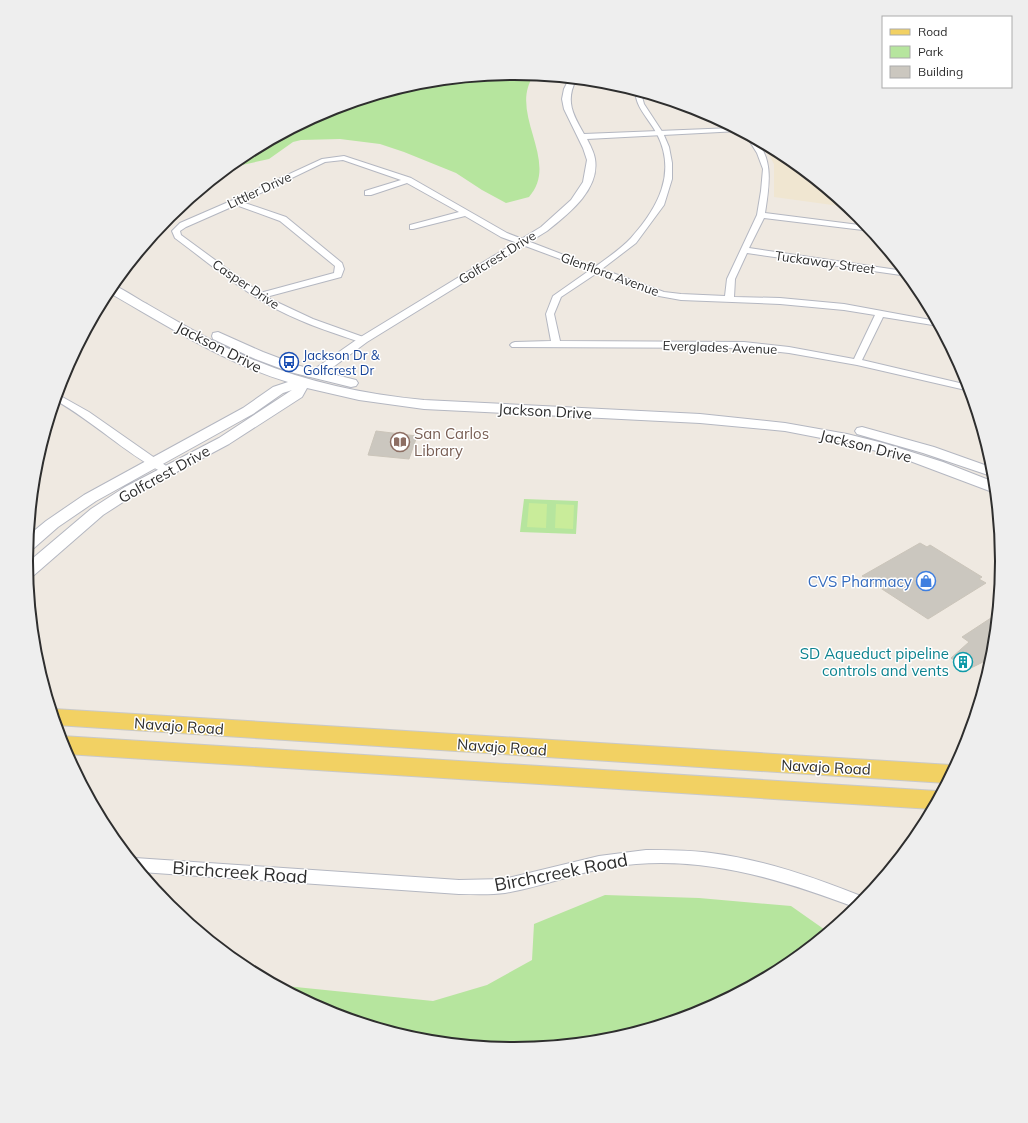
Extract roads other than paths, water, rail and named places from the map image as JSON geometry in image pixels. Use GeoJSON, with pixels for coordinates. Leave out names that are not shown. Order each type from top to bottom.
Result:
{"type":"FeatureCollection","features":[{"type":"Feature","properties":{"kind":"main road","name":"Jackson Drive"},"geometry":{"type":"LineString","coordinates":[[120,285],[173,314],[258,355],[295,369],[317,373],[358,385],[410,393],[688,407],[762,413],[813,420],[886,437],[957,459],[988,480]]}},
{"type":"Feature","properties":{"kind":"main road","name":"Jackson Drive"},"geometry":{"type":"LineString","coordinates":[[116,291],[245,362],[283,377],[358,396],[434,406],[689,418],[786,428],[847,439],[908,456],[988,481]]}},
{"type":"Feature","properties":{"kind":"main road","name":"Golfcrest Drive"},"geometry":{"type":"LineString","coordinates":[[34,539],[52,524],[90,498],[161,466],[224,441],[289,400],[297,394],[304,382],[317,373]]}},
{"type":"Feature","properties":{"kind":"main road","name":"Golfcrest Drive"},"geometry":{"type":"LineString","coordinates":[[33,567],[97,512],[131,490],[161,466]]}},
{"type":"Feature","properties":{"kind":"main road","name":"Navajo Road"},"geometry":{"type":"LineString","coordinates":[[59,717],[728,761],[776,757],[945,773]]}},
{"type":"Feature","properties":{"kind":"main road","name":"Navajo Road"},"geometry":{"type":"LineString","coordinates":[[70,745],[932,800]]}},
{"type":"Feature","properties":{"kind":"main road"},"geometry":{"type":"LineString","coordinates":[[728,761],[753,750]]}},
{"type":"Feature","properties":{"kind":"main road"},"geometry":{"type":"LineString","coordinates":[[579,778],[624,771],[771,778],[777,774],[776,757]]}},
{"type":"Feature","properties":{"kind":"street","name":"Golfcrest Drive"},"geometry":{"type":"LineString","coordinates":[[317,373],[363,340],[544,229],[568,210],[580,195],[587,182],[591,163],[591,158],[582,137],[566,106],[565,95],[569,84]]}},
{"type":"Feature","properties":{"kind":"street"},"geometry":{"type":"LineString","coordinates":[[556,344],[550,314],[558,296],[596,270],[633,241],[660,205],[668,179],[669,162],[666,147],[660,133],[641,104],[639,97]]}},
{"type":"Feature","properties":{"kind":"street"},"geometry":{"type":"LineString","coordinates":[[582,137],[728,130]]}},
{"type":"Feature","properties":{"kind":"street"},"geometry":{"type":"LineString","coordinates":[[729,299],[731,279],[761,215],[765,191],[766,169],[756,146]]}},
{"type":"Feature","properties":{"kind":"street","name":"Littler Drive"},"geometry":{"type":"LineString","coordinates":[[178,236],[176,231],[183,225],[236,202],[324,160],[337,158],[349,159]]}},
{"type":"Feature","properties":{"kind":"street","name":"Glenflora Avenue"},"geometry":{"type":"LineString","coordinates":[[349,159],[408,180],[504,236],[523,241],[662,294],[780,301],[844,307],[932,323]]}},
{"type":"Feature","properties":{"kind":"street"},"geometry":{"type":"LineString","coordinates":[[368,193],[408,180]]}},
{"type":"Feature","properties":{"kind":"street"},"geometry":{"type":"LineString","coordinates":[[236,202],[283,219],[339,265],[340,269],[338,275],[259,296]]}},
{"type":"Feature","properties":{"kind":"street"},"geometry":{"type":"LineString","coordinates":[[413,227],[466,213]]}},
{"type":"Feature","properties":{"kind":"street"},"geometry":{"type":"LineString","coordinates":[[761,215],[861,229]]}},
{"type":"Feature","properties":{"kind":"street","name":"Casper Drive"},"geometry":{"type":"LineString","coordinates":[[178,236],[259,296],[300,316],[363,340]]}},
{"type":"Feature","properties":{"kind":"street","name":"Tuckaway Street"},"geometry":{"type":"LineString","coordinates":[[744,250],[899,273]]}},
{"type":"Feature","properties":{"kind":"street"},"geometry":{"type":"LineString","coordinates":[[857,362],[880,313]]}},
{"type":"Feature","properties":{"kind":"street","name":"Everglades Avenue"},"geometry":{"type":"LineString","coordinates":[[515,346],[556,344],[744,346],[789,350],[857,362],[961,386]]}},
{"type":"Feature","properties":{"kind":"street"},"geometry":{"type":"LineString","coordinates":[[62,400],[74,405],[98,421],[161,466]]}},
{"type":"Feature","properties":{"kind":"street","name":"Birchcreek Road"},"geometry":{"type":"LineString","coordinates":[[141,865],[459,887],[503,886],[536,879],[588,864],[614,860],[641,857],[695,857],[745,864],[770,870],[855,900]]}},
{"type":"Feature","properties":{"kind":"place","name":"Jackson Dr & Golfcrest Dr"},"geometry":{"type":"Point","coordinates":[289,362]}},
{"type":"Feature","properties":{"kind":"place","name":"San Carlos Library"},"geometry":{"type":"Point","coordinates":[400,442]}},
{"type":"Feature","properties":{"kind":"place","name":"CVS Pharmacy"},"geometry":{"type":"Point","coordinates":[926,581]}},
{"type":"Feature","properties":{"kind":"place","name":"SD Aqueduct pipeline controls and vents"},"geometry":{"type":"Point","coordinates":[963,662]}}]}
